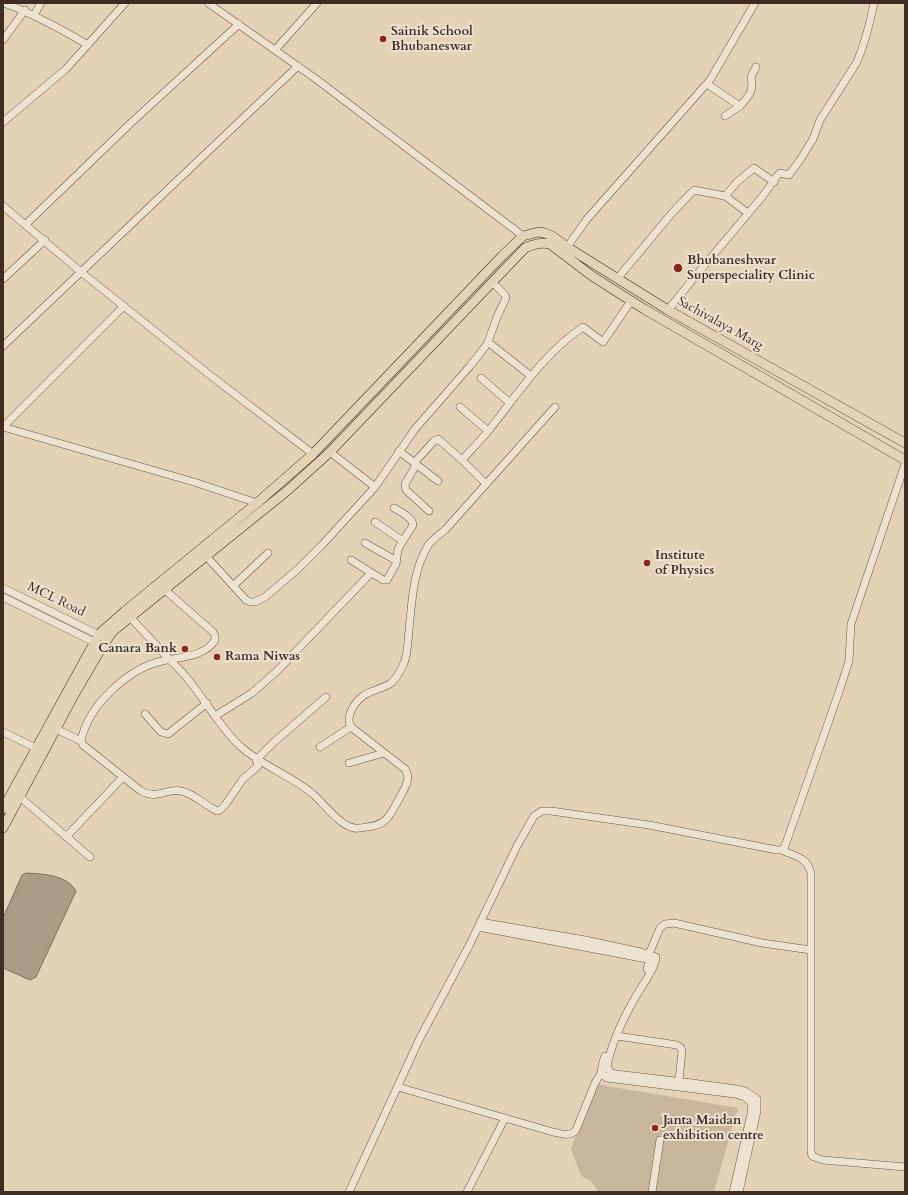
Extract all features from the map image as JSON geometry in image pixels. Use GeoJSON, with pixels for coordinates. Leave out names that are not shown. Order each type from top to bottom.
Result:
{"type":"FeatureCollection","features":[{"type":"Feature","properties":{"kind":"main road","name":"Sachivalaya Marg"},"geometry":{"type":"LineString","coordinates":[[523,236],[538,232],[552,236],[617,279],[668,310],[905,443]]}},
{"type":"Feature","properties":{"kind":"main road"},"geometry":{"type":"LineString","coordinates":[[3,809],[36,748],[100,641],[137,602],[257,503],[313,454],[502,256],[523,236]]}},
{"type":"Feature","properties":{"kind":"main road"},"geometry":{"type":"LineString","coordinates":[[3,828],[56,729],[100,641],[286,492],[330,452],[525,248],[534,244],[550,244],[592,276],[649,312],[905,460]]}},
{"type":"Feature","properties":{"kind":"main road"},"geometry":{"type":"LineString","coordinates":[[649,312],[655,302]]}},
{"type":"Feature","properties":{"kind":"main road"},"geometry":{"type":"LineString","coordinates":[[279,484],[286,492]]}},
{"type":"Feature","properties":{"kind":"street"},"geometry":{"type":"LineString","coordinates":[[4,3],[25,10],[88,45]]}},
{"type":"Feature","properties":{"kind":"street"},"geometry":{"type":"LineString","coordinates":[[34,15],[41,3]]}},
{"type":"Feature","properties":{"kind":"street"},"geometry":{"type":"LineString","coordinates":[[3,122],[66,69],[125,3]]}},
{"type":"Feature","properties":{"kind":"street"},"geometry":{"type":"LineString","coordinates":[[208,3],[298,66],[523,236]]}},
{"type":"Feature","properties":{"kind":"street"},"geometry":{"type":"LineString","coordinates":[[276,50],[317,3]]}},
{"type":"Feature","properties":{"kind":"street"},"geometry":{"type":"LineString","coordinates":[[567,247],[587,219],[707,84],[722,62],[755,3]]}},
{"type":"Feature","properties":{"kind":"street"},"geometry":{"type":"LineString","coordinates":[[668,310],[780,173],[789,175],[800,160],[813,139],[820,120],[861,53],[874,3]]}},
{"type":"Feature","properties":{"kind":"street"},"geometry":{"type":"LineString","coordinates":[[3,40],[25,10]]}},
{"type":"Feature","properties":{"kind":"street"},"geometry":{"type":"LineString","coordinates":[[26,224],[133,120],[239,24]]}},
{"type":"Feature","properties":{"kind":"street"},"geometry":{"type":"LineString","coordinates":[[3,346],[298,66]]}},
{"type":"Feature","properties":{"kind":"street"},"geometry":{"type":"LineString","coordinates":[[725,116],[751,93],[751,77],[756,67]]}},
{"type":"Feature","properties":{"kind":"street"},"geometry":{"type":"LineString","coordinates":[[707,84],[737,105]]}},
{"type":"Feature","properties":{"kind":"street"},"geometry":{"type":"LineString","coordinates":[[725,196],[737,182],[754,168],[774,182]]}},
{"type":"Feature","properties":{"kind":"street"},"geometry":{"type":"LineString","coordinates":[[617,279],[672,213],[694,190],[725,196],[748,213]]}},
{"type":"Feature","properties":{"kind":"street"},"geometry":{"type":"LineString","coordinates":[[3,206],[81,272],[211,376],[313,454]]}},
{"type":"Feature","properties":{"kind":"street"},"geometry":{"type":"LineString","coordinates":[[3,279],[45,240]]}},
{"type":"Feature","properties":{"kind":"street"},"geometry":{"type":"LineString","coordinates":[[206,556],[246,600],[251,602],[255,602],[265,597],[298,569],[375,487],[415,429],[470,366],[488,342],[506,298],[505,295],[492,282]]}},
{"type":"Feature","properties":{"kind":"street"},"geometry":{"type":"LineString","coordinates":[[462,460],[488,431],[531,376],[559,346],[572,334],[583,327],[603,342],[631,301]]}},
{"type":"Feature","properties":{"kind":"street"},"geometry":{"type":"LineString","coordinates":[[124,306],[3,427],[194,482],[257,503]]}},
{"type":"Feature","properties":{"kind":"street"},"geometry":{"type":"LineString","coordinates":[[488,342],[531,376]]}},
{"type":"Feature","properties":{"kind":"street"},"geometry":{"type":"LineString","coordinates":[[480,378],[510,403]]}},
{"type":"Feature","properties":{"kind":"street"},"geometry":{"type":"LineString","coordinates":[[460,407],[488,431]]}},
{"type":"Feature","properties":{"kind":"street"},"geometry":{"type":"LineString","coordinates":[[130,617],[185,676],[207,703],[224,729],[256,760],[308,790],[336,817],[348,826],[355,828],[376,826],[385,822],[391,814],[407,782],[408,774],[405,769],[351,727],[348,723],[348,717],[354,706],[363,696],[390,684],[405,662],[416,575],[430,543],[445,530],[555,407]]}},
{"type":"Feature","properties":{"kind":"street"},"geometry":{"type":"LineString","coordinates":[[430,511],[406,490],[405,484],[415,464],[434,441],[438,439],[486,484]]}},
{"type":"Feature","properties":{"kind":"street"},"geometry":{"type":"LineString","coordinates":[[400,451],[438,481]]}},
{"type":"Feature","properties":{"kind":"street"},"geometry":{"type":"LineString","coordinates":[[330,452],[375,487]]}},
{"type":"Feature","properties":{"kind":"street"},"geometry":{"type":"LineString","coordinates":[[781,850],[785,846],[849,661],[851,624],[905,464]]}},
{"type":"Feature","properties":{"kind":"street"},"geometry":{"type":"LineString","coordinates":[[351,560],[383,580],[387,580],[397,562],[398,549],[413,527],[413,522],[394,508]]}},
{"type":"Feature","properties":{"kind":"street"},"geometry":{"type":"LineString","coordinates":[[375,522],[403,541]]}},
{"type":"Feature","properties":{"kind":"street"},"geometry":{"type":"LineString","coordinates":[[365,543],[397,562]]}},
{"type":"Feature","properties":{"kind":"street"},"geometry":{"type":"LineString","coordinates":[[233,586],[268,553]]}},
{"type":"Feature","properties":{"kind":"street"},"geometry":{"type":"LineString","coordinates":[[215,716],[252,693],[276,672],[371,573]]}},
{"type":"Feature","properties":{"kind":"street","name":"MCL Road"},"geometry":{"type":"LineString","coordinates":[[3,588],[100,641]]}},
{"type":"Feature","properties":{"kind":"street"},"geometry":{"type":"LineString","coordinates":[[80,741],[83,730],[93,712],[116,686],[148,665],[203,651],[213,642],[215,636],[213,632],[165,590]]}},
{"type":"Feature","properties":{"kind":"street","name":"MCL Road"},"geometry":{"type":"LineString","coordinates":[[3,597],[100,641]]}},
{"type":"Feature","properties":{"kind":"street"},"geometry":{"type":"LineString","coordinates":[[256,760],[273,743],[326,697]]}},
{"type":"Feature","properties":{"kind":"street"},"geometry":{"type":"LineString","coordinates":[[145,714],[161,732],[168,734],[207,703]]}},
{"type":"Feature","properties":{"kind":"street"},"geometry":{"type":"LineString","coordinates":[[320,747],[351,727]]}},
{"type":"Feature","properties":{"kind":"street"},"geometry":{"type":"LineString","coordinates":[[56,729],[80,741],[140,791],[148,795],[158,795],[174,791],[182,791],[217,811],[226,805],[243,779],[258,766],[256,760]]}},
{"type":"Feature","properties":{"kind":"street"},"geometry":{"type":"LineString","coordinates":[[3,732],[36,748]]}},
{"type":"Feature","properties":{"kind":"street"},"geometry":{"type":"LineString","coordinates":[[349,763],[384,753]]}},
{"type":"Feature","properties":{"kind":"street"},"geometry":{"type":"LineString","coordinates":[[66,838],[123,777]]}},
{"type":"Feature","properties":{"kind":"street"},"geometry":{"type":"LineString","coordinates":[[20,797],[90,857]]}},
{"type":"Feature","properties":{"kind":"street"},"geometry":{"type":"LineString","coordinates":[[349,1192],[419,1040],[479,925],[530,822],[534,816],[542,811],[648,825],[781,850],[803,859],[809,865],[811,873],[812,1156],[823,1160],[905,1166]]}},
{"type":"Feature","properties":{"kind":"street"},"geometry":{"type":"LineString","coordinates":[[649,954],[660,928],[665,924],[674,923],[762,943],[811,950]]}},
{"type":"Feature","properties":{"kind":"street"},"geometry":{"type":"LineString","coordinates":[[479,925],[585,940],[649,954],[656,957],[656,960],[616,1036],[606,1067],[611,1073],[662,1080],[678,1080],[736,1089],[745,1091],[757,1099],[757,1111],[739,1192]]}},
{"type":"Feature","properties":{"kind":"street"},"geometry":{"type":"LineString","coordinates":[[398,1087],[565,1135],[573,1134],[576,1130],[595,1083],[601,1073],[601,1068],[612,1037],[628,1001],[648,966],[649,961],[647,959],[479,925]]}},
{"type":"Feature","properties":{"kind":"street"},"geometry":{"type":"LineString","coordinates":[[616,1036],[677,1045],[680,1047],[682,1051],[678,1080]]}},
{"type":"Feature","properties":{"kind":"street"},"geometry":{"type":"LineString","coordinates":[[601,1073],[603,1076],[612,1080],[718,1091],[740,1095],[750,1101],[752,1103],[751,1114],[734,1192]]}},
{"type":"Feature","properties":{"kind":"street"},"geometry":{"type":"LineString","coordinates":[[467,1192],[505,1118]]}},
{"type":"Feature","properties":{"kind":"street"},"geometry":{"type":"LineString","coordinates":[[652,1192],[660,1140]]}},
{"type":"Feature","properties":{"kind":"shaded area"},"geometry":{"type":"Polygon","coordinates":[[[27,873],[54,876],[67,882],[76,891],[36,977],[30,980],[3,968],[3,918],[22,875],[27,873]]]}},
{"type":"Feature","properties":{"kind":"shaded area","name":"Janta Maidan exhibition centre"},"geometry":{"type":"Polygon","coordinates":[[[595,1084],[738,1108],[714,1192],[598,1192],[591,1181],[581,1176],[571,1149],[595,1084]]]}},
{"type":"Feature","properties":{"kind":"place","name":"Sainik School Bhubaneswar"},"geometry":{"type":"Point","coordinates":[383,39]}},
{"type":"Feature","properties":{"kind":"place","name":"Bhubaneshwar Superspeciality Clinic"},"geometry":{"type":"Point","coordinates":[678,268]}},
{"type":"Feature","properties":{"kind":"place","name":"Institute of Physics"},"geometry":{"type":"Point","coordinates":[647,563]}},
{"type":"Feature","properties":{"kind":"place","name":"Canara Bank"},"geometry":{"type":"Point","coordinates":[185,649]}},
{"type":"Feature","properties":{"kind":"place","name":"Rama Niwas"},"geometry":{"type":"Point","coordinates":[217,657]}},
{"type":"Feature","properties":{"kind":"place","name":"Janta Maidan exhibition centre"},"geometry":{"type":"Point","coordinates":[655,1128]}}]}
